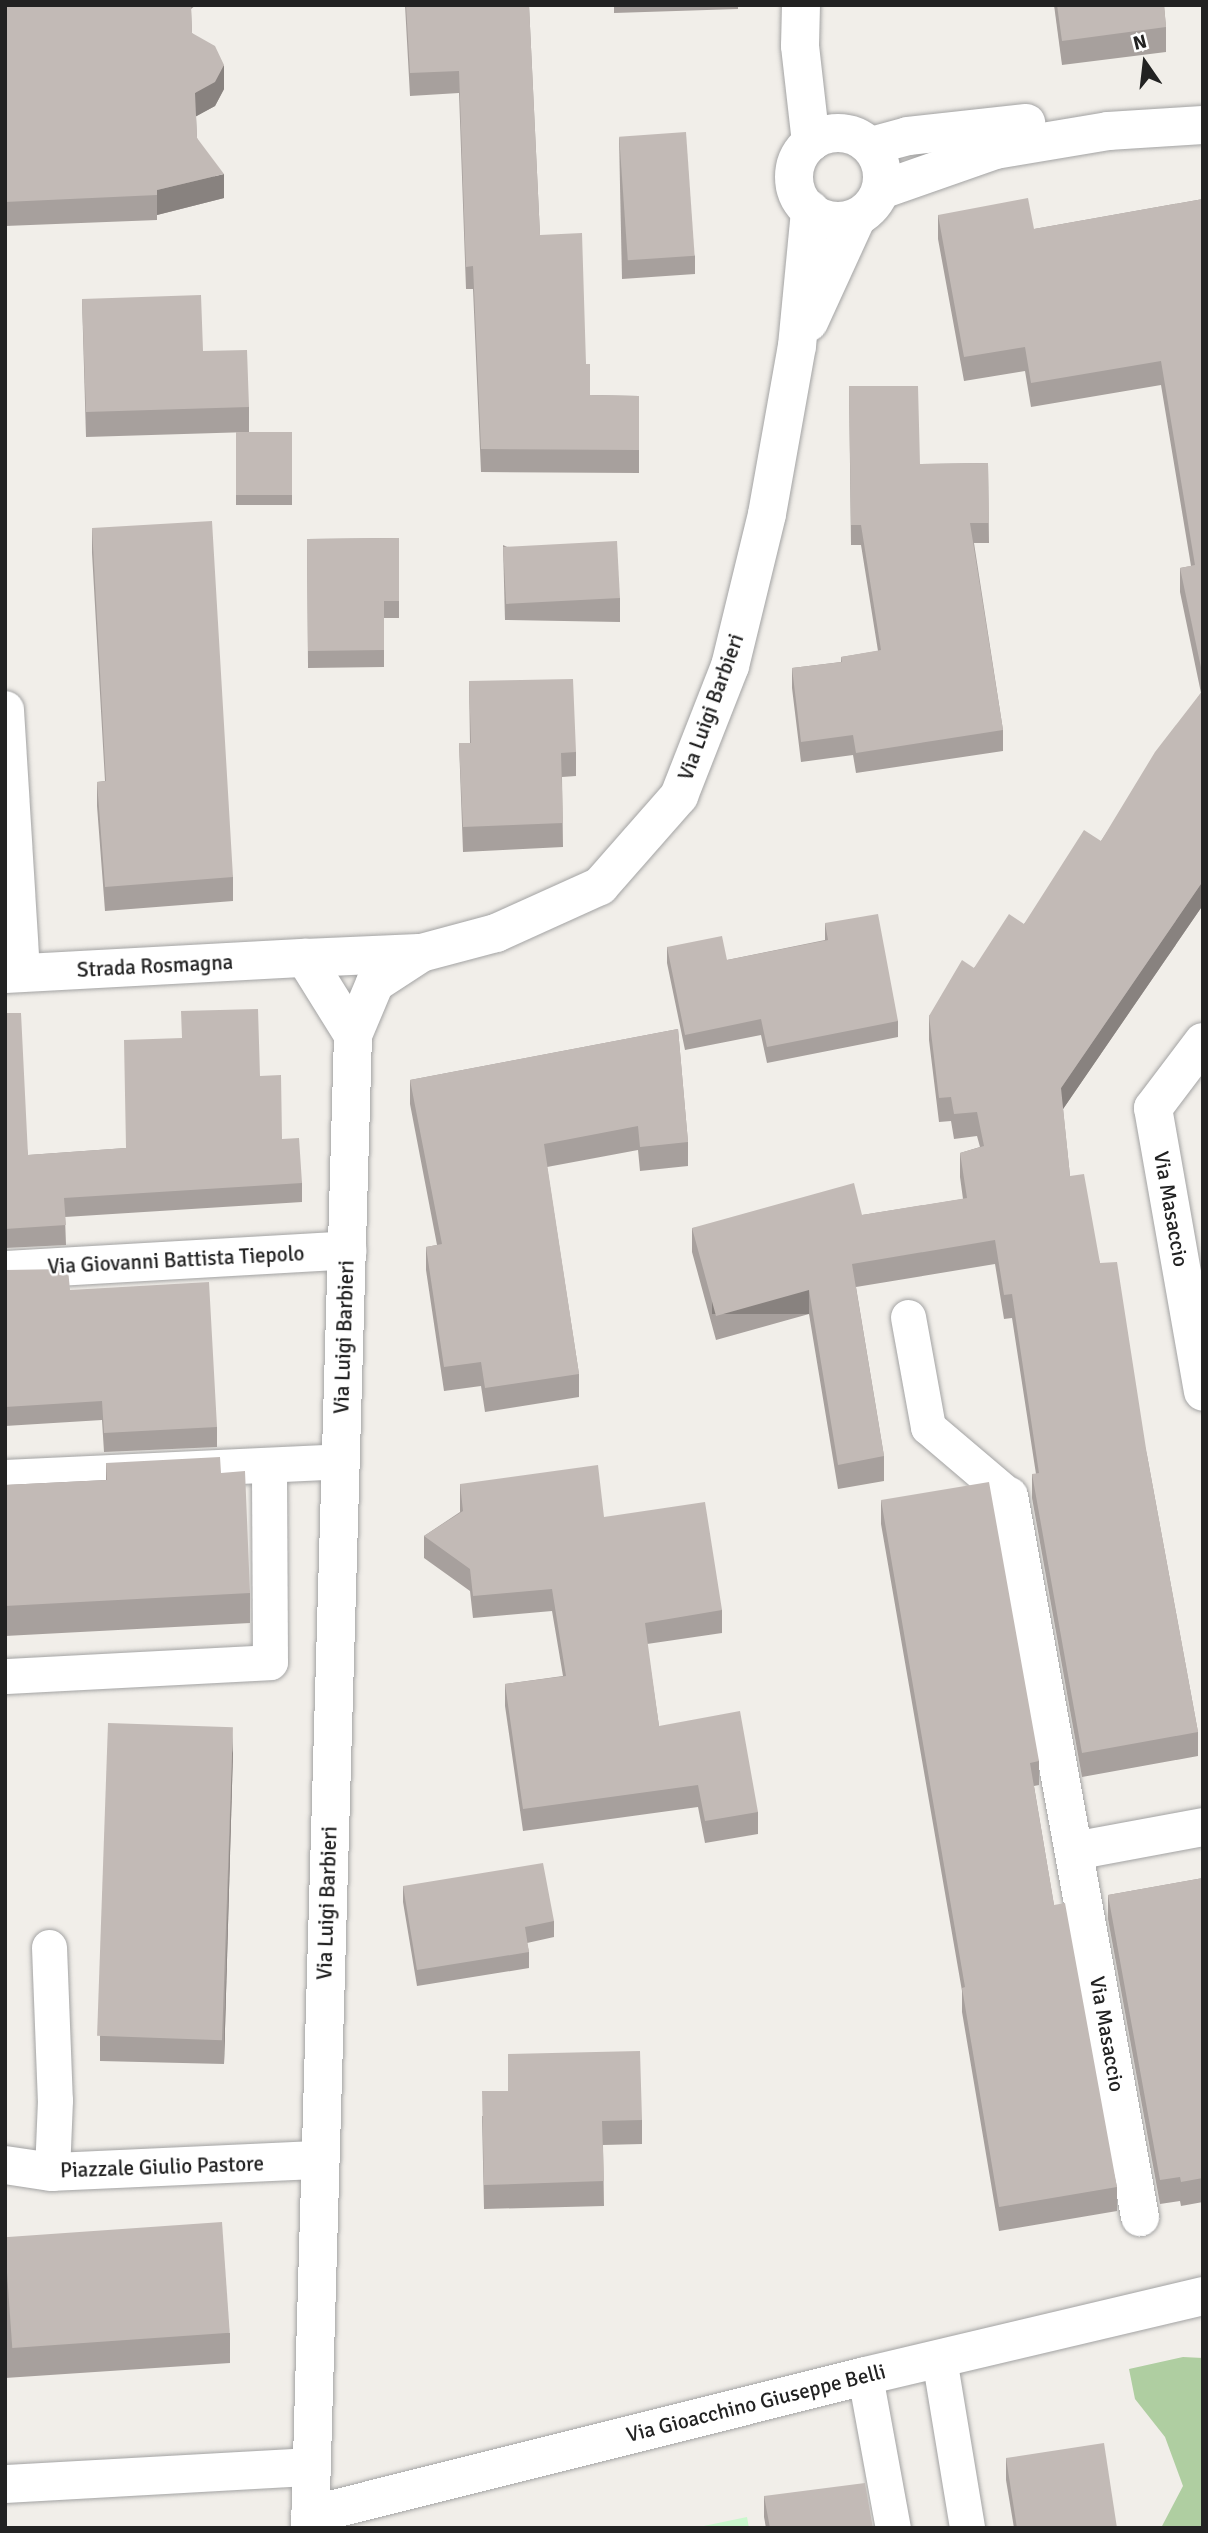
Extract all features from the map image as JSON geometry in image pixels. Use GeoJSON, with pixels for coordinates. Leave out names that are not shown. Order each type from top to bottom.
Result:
{"type":"FeatureCollection","features":[{"type":"Feature","properties":{"kind":"street"},"geometry":{"type":"LineString","coordinates":[[801,5],[800,46],[842,141],[879,159],[883,175],[869,204]]}},
{"type":"Feature","properties":{"kind":"street"},"geometry":{"type":"LineString","coordinates":[[1108,131],[1030,122],[842,141],[800,154],[795,168],[794,184],[799,198],[810,210],[827,220],[842,221],[869,204],[995,150],[1108,131],[1203,125]]}},
{"type":"Feature","properties":{"kind":"street","name":"Via Luigi Barbieri"},"geometry":{"type":"LineString","coordinates":[[797,346],[869,204]]}},
{"type":"Feature","properties":{"kind":"street","name":"Via Luigi Barbieri"},"geometry":{"type":"LineString","coordinates":[[310,2521],[353,1035],[375,983],[421,953],[496,933],[600,886],[679,796],[730,666],[767,514],[797,346],[810,210]]}},
{"type":"Feature","properties":{"kind":"street"},"geometry":{"type":"LineString","coordinates":[[5,710],[13,973]]}},
{"type":"Feature","properties":{"kind":"street","name":"Strada Rosmagna"},"geometry":{"type":"LineString","coordinates":[[13,973],[421,953]]}},
{"type":"Feature","properties":{"kind":"street"},"geometry":{"type":"LineString","coordinates":[[305,958],[353,1035]]}},
{"type":"Feature","properties":{"kind":"street","name":"Via Masaccio"},"geometry":{"type":"LineString","coordinates":[[1203,1042],[1153,1108],[1203,1392]]}},
{"type":"Feature","properties":{"kind":"street","name":"Via Giovanni Battista Tiepolo"},"geometry":{"type":"LineString","coordinates":[[5,1270],[347,1250]]}},
{"type":"Feature","properties":{"kind":"street","name":"Via Masaccio"},"geometry":{"type":"LineString","coordinates":[[1009,1496],[1140,2217]]}},
{"type":"Feature","properties":{"kind":"street"},"geometry":{"type":"LineString","coordinates":[[1074,1852],[1203,1827]]}},
{"type":"Feature","properties":{"kind":"street","name":"Piazzale Giulio Pastore"},"geometry":{"type":"LineString","coordinates":[[5,2165],[52,2172],[320,2160]]}},
{"type":"Feature","properties":{"kind":"street","name":"Via Gioacchino Giuseppe Belli"},"geometry":{"type":"LineString","coordinates":[[310,2521],[865,2376],[1203,2295]]}},
{"type":"Feature","properties":{"kind":"street"},"geometry":{"type":"LineString","coordinates":[[5,2484],[311,2467]]}},
{"type":"Feature","properties":{"kind":"lane"},"geometry":{"type":"LineString","coordinates":[[908,1317],[928,1427],[1009,1496]]}},
{"type":"Feature","properties":{"kind":"lane"},"geometry":{"type":"LineString","coordinates":[[5,1477],[340,1461]]}},
{"type":"Feature","properties":{"kind":"lane"},"geometry":{"type":"LineString","coordinates":[[5,1676],[270,1662],[269,1466]]}},
{"type":"Feature","properties":{"kind":"lane"},"geometry":{"type":"LineString","coordinates":[[49,1947],[55,2101],[52,2172]]}},
{"type":"Feature","properties":{"kind":"lane"},"geometry":{"type":"LineString","coordinates":[[939,2358],[967,2528]]}},
{"type":"Feature","properties":{"kind":"lane"},"geometry":{"type":"LineString","coordinates":[[865,2376],[893,2528]]}},
{"type":"Feature","properties":{"kind":"green space"},"geometry":{"type":"Polygon","coordinates":[[[1183,2357],[1203,2358],[1203,2528],[1161,2528],[1183,2486],[1165,2437],[1135,2399],[1129,2369],[1183,2357]]]}},
{"type":"Feature","properties":{"kind":"green space"},"geometry":{"type":"Polygon","coordinates":[[[747,2517],[749,2528],[694,2528],[747,2517]]]}},
{"type":"Feature","properties":{"kind":"building"},"geometry":{"type":"Polygon","coordinates":[[[5,5],[191,5],[192,33],[215,46],[224,65],[215,82],[195,93],[197,138],[224,174],[157,190],[157,195],[5,202],[5,5]]]}},
{"type":"Feature","properties":{"kind":"building"},"geometry":{"type":"Polygon","coordinates":[[[406,5],[529,5],[540,235],[582,233],[586,364],[590,364],[590,395],[639,396],[639,450],[481,449],[473,266],[466,267],[459,71],[410,73],[406,5]]]}},
{"type":"Feature","properties":{"kind":"building"},"geometry":{"type":"Polygon","coordinates":[[[1057,5],[1164,5],[1166,27],[1062,41],[1057,5]]]}},
{"type":"Feature","properties":{"kind":"building"},"geometry":{"type":"Polygon","coordinates":[[[686,132],[695,256],[628,260],[619,137],[686,132]]]}},
{"type":"Feature","properties":{"kind":"building"},"geometry":{"type":"Polygon","coordinates":[[[1028,198],[1034,229],[1203,199],[1203,677],[1180,568],[1195,565],[1161,361],[1031,383],[1025,347],[964,357],[938,215],[1028,198]]]}},
{"type":"Feature","properties":{"kind":"building"},"geometry":{"type":"Polygon","coordinates":[[[201,295],[203,351],[247,350],[249,407],[86,412],[82,299],[201,295]]]}},
{"type":"Feature","properties":{"kind":"building"},"geometry":{"type":"Polygon","coordinates":[[[849,386],[918,386],[920,464],[988,463],[989,523],[970,523],[1003,730],[856,753],[853,735],[801,742],[792,668],[842,662],[841,657],[881,650],[861,525],[851,525],[849,386]]]}},
{"type":"Feature","properties":{"kind":"building"},"geometry":{"type":"Polygon","coordinates":[[[236,432],[292,432],[292,495],[236,495],[236,432]]]}},
{"type":"Feature","properties":{"kind":"building"},"geometry":{"type":"Polygon","coordinates":[[[212,521],[233,877],[105,887],[97,782],[106,781],[92,528],[212,521]]]}},
{"type":"Feature","properties":{"kind":"building"},"geometry":{"type":"Polygon","coordinates":[[[399,538],[399,601],[384,601],[384,650],[308,651],[307,539],[399,538]]]}},
{"type":"Feature","properties":{"kind":"building"},"geometry":{"type":"Polygon","coordinates":[[[617,541],[620,598],[506,604],[503,547],[617,541]]]}},
{"type":"Feature","properties":{"kind":"building"},"geometry":{"type":"Polygon","coordinates":[[[573,679],[576,752],[561,753],[563,823],[463,827],[459,743],[471,743],[469,681],[573,679]]]}},
{"type":"Feature","properties":{"kind":"building"},"geometry":{"type":"Polygon","coordinates":[[[1203,690],[1203,881],[1061,1088],[1070,1176],[1084,1174],[1100,1263],[1117,1262],[1147,1455],[1198,1732],[1082,1753],[1032,1474],[1039,1473],[1012,1294],[1004,1295],[995,1240],[852,1264],[884,1456],[838,1465],[809,1290],[716,1316],[692,1228],[854,1183],[862,1215],[967,1198],[960,1153],[984,1146],[977,1112],[954,1114],[951,1097],[939,1098],[929,1016],[962,960],[974,968],[1009,914],[1024,924],[1084,830],[1101,841],[1155,752],[1203,690]]]}},
{"type":"Feature","properties":{"kind":"building"},"geometry":{"type":"Polygon","coordinates":[[[878,914],[898,1021],[767,1047],[761,1019],[685,1035],[667,947],[722,936],[727,960],[828,940],[825,923],[878,914]]]}},
{"type":"Feature","properties":{"kind":"building"},"geometry":{"type":"Polygon","coordinates":[[[258,1009],[260,1076],[281,1075],[282,1139],[299,1138],[302,1183],[64,1198],[66,1225],[5,1229],[5,1013],[21,1013],[28,1155],[126,1148],[124,1040],[182,1038],[181,1011],[258,1009]]]}},
{"type":"Feature","properties":{"kind":"building"},"geometry":{"type":"Polygon","coordinates":[[[678,1029],[688,1142],[640,1147],[638,1126],[544,1144],[579,1374],[485,1388],[481,1362],[444,1367],[426,1247],[442,1244],[410,1080],[678,1029]]]}},
{"type":"Feature","properties":{"kind":"building"},"geometry":{"type":"Polygon","coordinates":[[[68,1269],[70,1290],[209,1282],[217,1427],[104,1433],[102,1401],[5,1407],[5,1270],[68,1269]]]}},
{"type":"Feature","properties":{"kind":"building"},"geometry":{"type":"Polygon","coordinates":[[[220,1457],[221,1473],[245,1471],[250,1593],[5,1606],[5,1485],[107,1480],[106,1463],[220,1457]]]}},
{"type":"Feature","properties":{"kind":"building"},"geometry":{"type":"Polygon","coordinates":[[[598,1465],[604,1517],[705,1502],[722,1610],[645,1623],[659,1726],[740,1711],[758,1812],[705,1821],[698,1785],[523,1809],[505,1684],[566,1676],[552,1589],[473,1596],[470,1569],[424,1536],[463,1511],[460,1484],[598,1465]]]}},
{"type":"Feature","properties":{"kind":"building"},"geometry":{"type":"Polygon","coordinates":[[[989,1482],[1039,1761],[1030,1763],[1054,1905],[1065,1903],[1117,2187],[999,2207],[962,1988],[965,1987],[881,1500],[989,1482]]]}},
{"type":"Feature","properties":{"kind":"building"},"geometry":{"type":"Polygon","coordinates":[[[108,1723],[233,1727],[222,2040],[97,2036],[108,1723]]]}},
{"type":"Feature","properties":{"kind":"building"},"geometry":{"type":"Polygon","coordinates":[[[543,1863],[554,1921],[525,1927],[529,1952],[417,1970],[403,1886],[543,1863]]]}},
{"type":"Feature","properties":{"kind":"building"},"geometry":{"type":"Polygon","coordinates":[[[1203,1878],[1203,2178],[1181,2182],[1180,2177],[1160,2180],[1108,1895],[1203,1878]]]}},
{"type":"Feature","properties":{"kind":"building"},"geometry":{"type":"Polygon","coordinates":[[[640,2051],[642,2120],[602,2121],[604,2181],[484,2185],[482,2091],[508,2091],[508,2054],[640,2051]]]}},
{"type":"Feature","properties":{"kind":"building"},"geometry":{"type":"Polygon","coordinates":[[[222,2222],[230,2333],[12,2348],[5,2237],[222,2222]]]}},
{"type":"Feature","properties":{"kind":"building"},"geometry":{"type":"Polygon","coordinates":[[[1104,2443],[1117,2528],[1017,2528],[1006,2458],[1104,2443]]]}},
{"type":"Feature","properties":{"kind":"building"},"geometry":{"type":"Polygon","coordinates":[[[865,2483],[873,2528],[770,2528],[764,2496],[865,2483]]]}}]}
